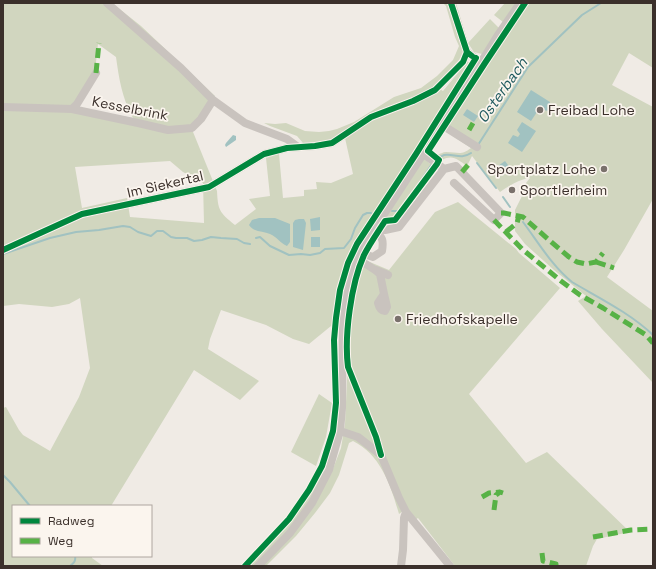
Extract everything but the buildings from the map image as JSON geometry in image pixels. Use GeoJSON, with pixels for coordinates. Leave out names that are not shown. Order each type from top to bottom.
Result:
{"type":"FeatureCollection","features":[{"type":"Feature","properties":{"kind":"street"},"geometry":{"type":"LineString","coordinates":[[107,3],[181,68],[213,100],[245,123],[287,139],[298,147]]}},
{"type":"Feature","properties":{"kind":"street"},"geometry":{"type":"LineString","coordinates":[[451,3],[467,52],[481,62]]}},
{"type":"Feature","properties":{"kind":"street"},"geometry":{"type":"LineString","coordinates":[[258,566],[290,533],[312,503],[329,470],[340,431],[342,408],[343,313],[347,291],[359,255],[520,3]]}},
{"type":"Feature","properties":{"kind":"street","name":"Im Siekertal"},"geometry":{"type":"LineString","coordinates":[[3,250],[82,214],[209,187],[264,154],[287,148],[332,143],[371,117],[413,101],[435,90],[462,62],[467,52]]}},
{"type":"Feature","properties":{"kind":"street"},"geometry":{"type":"LineString","coordinates":[[72,110],[96,72]]}},
{"type":"Feature","properties":{"kind":"street","name":"Kesselbrink"},"geometry":{"type":"LineString","coordinates":[[3,107],[72,110],[168,130],[192,128],[201,120],[213,100]]}},
{"type":"Feature","properties":{"kind":"street"},"geometry":{"type":"LineString","coordinates":[[442,125],[477,147]]}},
{"type":"Feature","properties":{"kind":"street"},"geometry":{"type":"LineString","coordinates":[[424,154],[444,169]]}},
{"type":"Feature","properties":{"kind":"street"},"geometry":{"type":"LineString","coordinates":[[375,228],[385,230],[399,227],[444,169],[456,166],[501,213],[494,220],[454,183]]}},
{"type":"Feature","properties":{"kind":"street"},"geometry":{"type":"LineString","coordinates":[[359,255],[364,254],[373,257],[382,251],[382,235],[375,228]]}},
{"type":"Feature","properties":{"kind":"street"},"geometry":{"type":"LineString","coordinates":[[359,255],[380,274],[384,294]]}},
{"type":"Feature","properties":{"kind":"street"},"geometry":{"type":"LineString","coordinates":[[375,270],[388,275]]}},
{"type":"Feature","properties":{"kind":"street"},"geometry":{"type":"LineString","coordinates":[[340,431],[358,437],[381,455],[406,512],[450,566]]}},
{"type":"Feature","properties":{"kind":"street"},"geometry":{"type":"LineString","coordinates":[[401,566],[404,518],[406,512]]}},
{"type":"Feature","properties":{"kind":"green space"},"geometry":{"type":"Polygon","coordinates":[[[3,3],[112,3],[141,26],[215,96],[200,119],[191,127],[217,191],[220,210],[235,225],[256,209],[249,199],[270,196],[266,158],[279,154],[283,198],[304,196],[304,190],[317,189],[316,182],[331,183],[353,174],[345,138],[331,141],[303,143],[297,136],[264,123],[286,123],[305,131],[329,131],[354,122],[394,97],[421,88],[437,76],[453,60],[459,46],[446,6],[443,3],[456,3],[468,43],[459,60],[435,86],[443,91],[467,62],[471,62],[356,243],[340,283],[336,303],[333,336],[331,326],[309,344],[293,339],[266,325],[221,310],[210,339],[208,349],[259,381],[240,400],[194,370],[112,505],[12,505],[12,557],[92,557],[103,566],[3,566],[3,408],[6,407],[23,435],[50,451],[79,397],[90,368],[80,298],[69,304],[52,307],[19,304],[3,306],[3,3]],[[98,44],[95,71],[71,107],[133,118],[124,96],[116,57],[98,44]],[[170,161],[75,167],[82,208],[127,198],[130,217],[204,223],[203,183],[183,172],[170,161]]]}},
{"type":"Feature","properties":{"kind":"green space"},"geometry":{"type":"Polygon","coordinates":[[[505,3],[516,3],[503,22],[494,15],[505,3]]]}},
{"type":"Feature","properties":{"kind":"green space"},"geometry":{"type":"Polygon","coordinates":[[[526,3],[653,3],[653,68],[629,53],[612,85],[653,107],[653,199],[607,277],[653,311],[653,383],[578,301],[586,296],[525,244],[515,231],[515,210],[522,196],[526,183],[530,178],[514,183],[500,192],[472,156],[467,166],[455,158],[446,158],[442,160],[437,155],[445,152],[462,153],[471,148],[445,131],[526,3]]]}},
{"type":"Feature","properties":{"kind":"green space"},"geometry":{"type":"Polygon","coordinates":[[[490,19],[499,28],[482,54],[474,52],[468,43],[490,19]]]}},
{"type":"Feature","properties":{"kind":"green space"},"geometry":{"type":"Polygon","coordinates":[[[424,159],[433,166],[395,219],[385,219],[424,159]]]}},
{"type":"Feature","properties":{"kind":"green space"},"geometry":{"type":"Polygon","coordinates":[[[458,202],[516,249],[560,288],[469,394],[526,463],[547,452],[630,532],[597,539],[586,566],[455,566],[418,518],[415,520],[407,508],[399,514],[384,472],[371,454],[353,441],[349,443],[339,475],[330,493],[296,536],[266,566],[248,566],[283,530],[313,488],[323,470],[331,474],[341,448],[345,424],[350,316],[358,277],[360,276],[365,260],[389,270],[435,212],[458,202]]]}},
{"type":"Feature","properties":{"kind":"green space"},"geometry":{"type":"Polygon","coordinates":[[[319,394],[332,403],[326,437],[316,466],[291,452],[319,394]]]}},
{"type":"Feature","properties":{"kind":"water"},"geometry":{"type":"Polygon","coordinates":[[[531,90],[550,102],[548,111],[539,109],[531,121],[517,112],[531,90]]]}},
{"type":"Feature","properties":{"kind":"water"},"geometry":{"type":"Polygon","coordinates":[[[467,109],[478,116],[474,122],[463,115],[467,109]]]}},
{"type":"Feature","properties":{"kind":"water"},"geometry":{"type":"Polygon","coordinates":[[[522,122],[536,131],[522,152],[508,143],[513,135],[518,137],[520,134],[517,130],[522,122]]]}},
{"type":"Feature","properties":{"kind":"water"},"geometry":{"type":"Polygon","coordinates":[[[233,135],[236,136],[236,140],[226,147],[226,143],[233,135]]]}},
{"type":"Feature","properties":{"kind":"water"},"geometry":{"type":"Polygon","coordinates":[[[505,161],[511,169],[504,174],[498,166],[505,161]]]}},
{"type":"Feature","properties":{"kind":"water"},"geometry":{"type":"Polygon","coordinates":[[[320,217],[320,230],[311,231],[310,219],[320,217]]]}},
{"type":"Feature","properties":{"kind":"water"},"geometry":{"type":"Polygon","coordinates":[[[259,218],[275,218],[290,224],[290,242],[287,246],[272,235],[256,230],[249,225],[252,220],[259,218]]]}},
{"type":"Feature","properties":{"kind":"water"},"geometry":{"type":"Polygon","coordinates":[[[304,219],[306,223],[303,250],[293,247],[293,223],[295,220],[304,219]]]}},
{"type":"Feature","properties":{"kind":"water"},"geometry":{"type":"Polygon","coordinates":[[[311,237],[320,237],[320,247],[311,247],[311,237]]]}},
{"type":"Feature","properties":{"kind":"waterway","name":"Osterbach"},"geometry":{"type":"LineString","coordinates":[[478,145],[528,67],[582,15],[601,3]]}},
{"type":"Feature","properties":{"kind":"waterway","name":"Osterbach"},"geometry":{"type":"LineString","coordinates":[[436,161],[444,155],[464,156],[471,153]]}},
{"type":"Feature","properties":{"kind":"waterway"},"geometry":{"type":"LineString","coordinates":[[477,163],[496,188]]}},
{"type":"Feature","properties":{"kind":"waterway","name":"Osterbach"},"geometry":{"type":"LineString","coordinates":[[392,211],[400,211],[432,164]]}},
{"type":"Feature","properties":{"kind":"waterway"},"geometry":{"type":"LineString","coordinates":[[503,197],[510,207]]}},
{"type":"Feature","properties":{"kind":"waterway","name":"Osterbach"},"geometry":{"type":"LineString","coordinates":[[256,238],[260,237],[270,246],[289,255],[310,255],[320,253],[325,249],[344,248],[351,239],[355,228],[363,215],[371,213]]}},
{"type":"Feature","properties":{"kind":"waterway"},"geometry":{"type":"LineString","coordinates":[[523,222],[540,246],[565,276],[572,282],[624,313],[653,335]]}},
{"type":"Feature","properties":{"kind":"waterway","name":"Osterbach"},"geometry":{"type":"LineString","coordinates":[[3,254],[50,238],[76,232],[123,226],[130,227],[138,232],[151,236],[157,231],[163,231],[171,237],[187,238],[194,241],[211,237],[237,239],[244,243],[250,244]]}},
{"type":"Feature","properties":{"kind":"waterway"},"geometry":{"type":"LineString","coordinates":[[3,475],[29,505]]}},
{"type":"Feature","properties":{"kind":"waterway"},"geometry":{"type":"LineString","coordinates":[[70,566],[74,562],[75,557]]}},
{"type":"Feature","properties":{"kind":"marked path"},"geometry":{"type":"LineString","coordinates":[[96,73],[99,43]]}},
{"type":"Feature","properties":{"kind":"marked path"},"geometry":{"type":"LineString","coordinates":[[469,130],[473,123]]}},
{"type":"Feature","properties":{"kind":"marked path"},"geometry":{"type":"LineString","coordinates":[[462,172],[468,165]]}},
{"type":"Feature","properties":{"kind":"marked path"},"geometry":{"type":"LineString","coordinates":[[501,213],[523,217],[569,257],[577,262],[586,264],[596,262],[603,253]]}},
{"type":"Feature","properties":{"kind":"marked path"},"geometry":{"type":"LineString","coordinates":[[506,232],[517,223],[519,216]]}},
{"type":"Feature","properties":{"kind":"marked path"},"geometry":{"type":"LineString","coordinates":[[494,220],[522,249],[561,281],[580,295],[646,335],[653,343]]}},
{"type":"Feature","properties":{"kind":"marked path"},"geometry":{"type":"LineString","coordinates":[[596,262],[614,268]]}},
{"type":"Feature","properties":{"kind":"marked path"},"geometry":{"type":"LineString","coordinates":[[482,497],[489,493],[500,492]]}},
{"type":"Feature","properties":{"kind":"marked path"},"geometry":{"type":"LineString","coordinates":[[494,510],[496,495],[500,492],[503,493]]}},
{"type":"Feature","properties":{"kind":"marked path"},"geometry":{"type":"LineString","coordinates":[[593,537],[631,530],[653,529]]}},
{"type":"Feature","properties":{"kind":"marked path"},"geometry":{"type":"LineString","coordinates":[[542,553],[543,561],[556,564],[556,566]]}},
{"type":"Feature","properties":{"kind":"cycle path"},"geometry":{"type":"LineString","coordinates":[[451,3],[467,52],[472,56]]}},
{"type":"Feature","properties":{"kind":"cycle path"},"geometry":{"type":"LineString","coordinates":[[381,455],[376,437],[348,367],[348,326],[352,295],[359,267],[371,242],[385,221],[395,220],[437,164],[439,160],[428,151],[525,3]]}},
{"type":"Feature","properties":{"kind":"cycle path"},"geometry":{"type":"LineString","coordinates":[[3,250],[82,214],[209,187],[264,154],[287,148],[332,143],[371,117],[413,101],[435,90],[463,62],[467,52]]}},
{"type":"Feature","properties":{"kind":"cycle path"},"geometry":{"type":"LineString","coordinates":[[245,566],[289,519],[309,490],[322,466],[333,431],[336,403],[334,340],[340,290],[348,263],[357,244],[476,58]]}},
{"type":"Feature","properties":{"kind":"place","name":"Freibad Lohe"},"geometry":{"type":"Point","coordinates":[540,110]}},
{"type":"Feature","properties":{"kind":"place","name":"Sportplatz Lohe"},"geometry":{"type":"Point","coordinates":[604,169]}},
{"type":"Feature","properties":{"kind":"place","name":"Sportlerheim"},"geometry":{"type":"Point","coordinates":[512,190]}},
{"type":"Feature","properties":{"kind":"place","name":"Friedhofskapelle"},"geometry":{"type":"Point","coordinates":[398,319]}}]}
